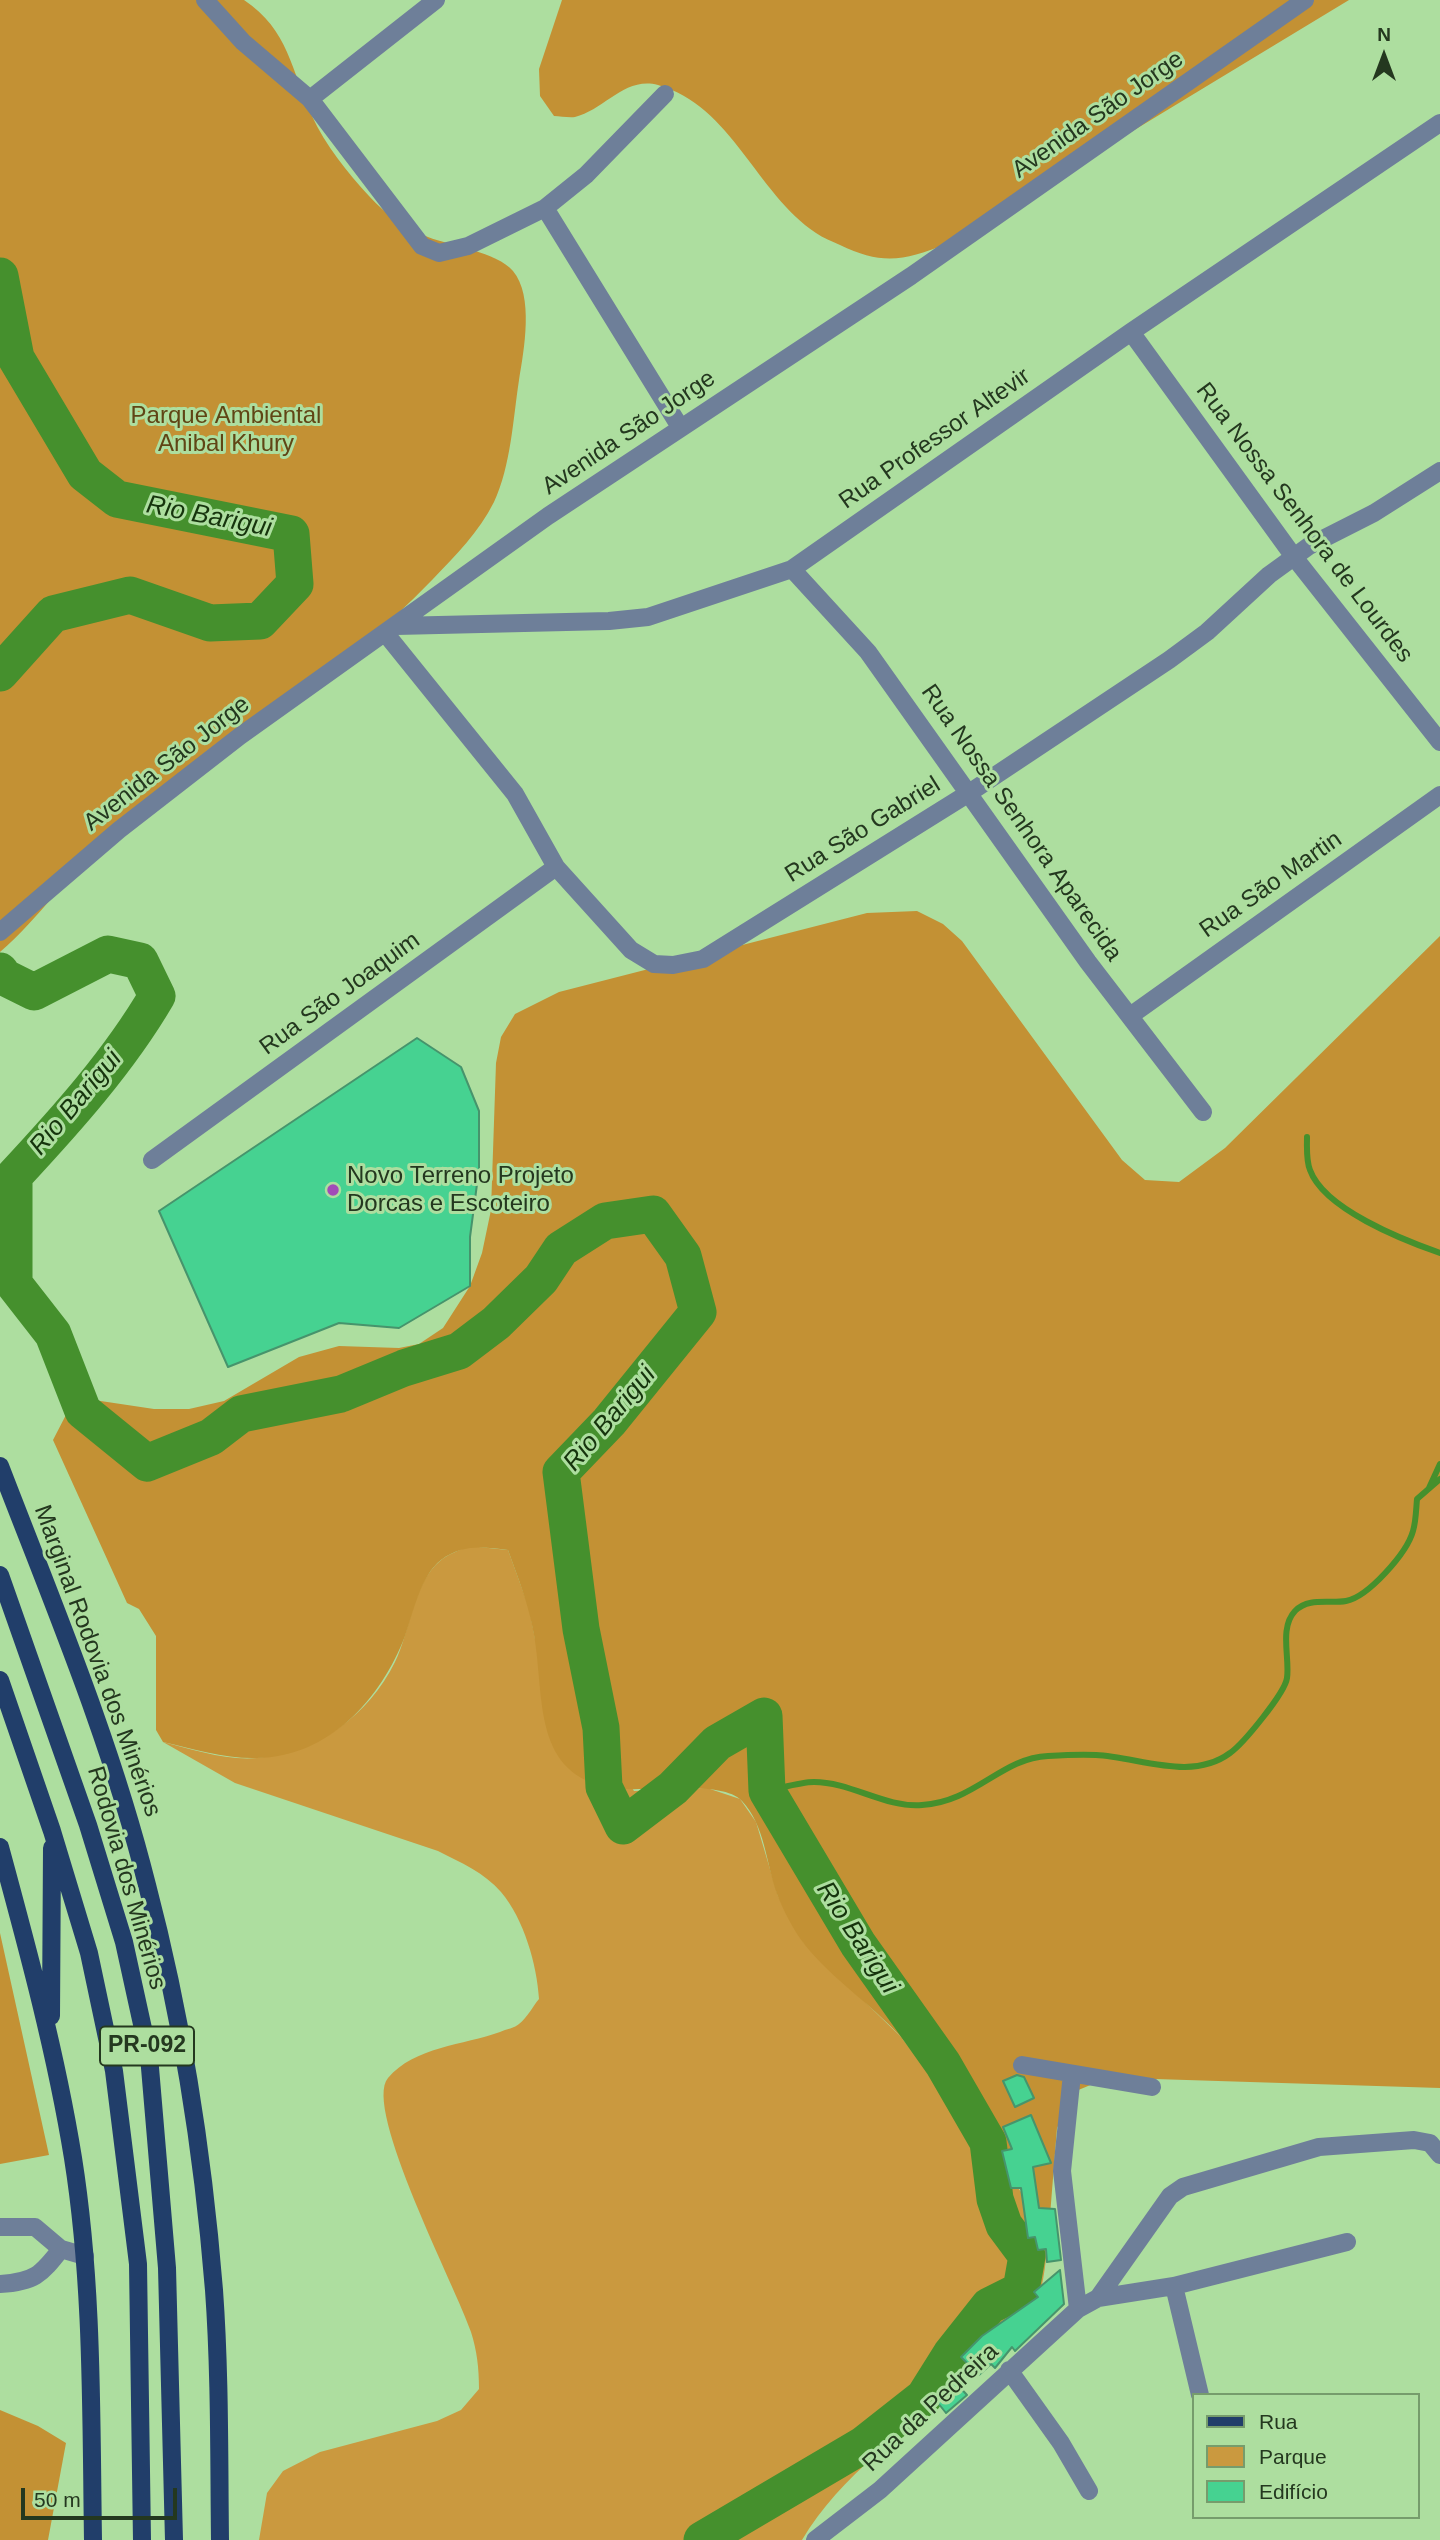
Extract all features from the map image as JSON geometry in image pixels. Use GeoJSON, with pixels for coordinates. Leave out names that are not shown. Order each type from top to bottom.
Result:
{"type":"FeatureCollection","features":[{"type":"Feature","properties":{"kind":"main road","name":"Marginal Rodovia dos Minérios"},"geometry":{"type":"LineString","coordinates":[[0,1466],[100,1727],[147,1884],[169,1977],[196,2126],[214,2292],[220,2540]]}},
{"type":"Feature","properties":{"kind":"main road","name":"Rodovia dos Minérios"},"geometry":{"type":"LineString","coordinates":[[0,1575],[96,1851],[124,1942],[149,2056],[167,2268],[174,2540]]}},
{"type":"Feature","properties":{"kind":"main road","name":"PR-092"},"geometry":{"type":"LineString","coordinates":[[0,1681],[52,1831],[89,1953],[114,2071],[138,2264],[142,2540]]}},
{"type":"Feature","properties":{"kind":"main road"},"geometry":{"type":"LineString","coordinates":[[51,2045],[52,1831]]}},
{"type":"Feature","properties":{"kind":"main road"},"geometry":{"type":"LineString","coordinates":[[0,1847],[51,2045],[73,2158],[85,2256],[93,2540]]}},
{"type":"Feature","properties":{"kind":"street"},"geometry":{"type":"LineString","coordinates":[[205,0],[243,42],[310,99],[422,246],[439,253],[468,246],[545,208],[586,176],[664,94]]}},
{"type":"Feature","properties":{"kind":"street"},"geometry":{"type":"LineString","coordinates":[[310,99],[436,0]]}},
{"type":"Feature","properties":{"kind":"street","name":"Avenida São Jorge"},"geometry":{"type":"LineString","coordinates":[[0,932],[130,821],[240,736],[548,516],[911,276],[1305,0]]}},
{"type":"Feature","properties":{"kind":"street","name":"Rua Professor Altevir"},"geometry":{"type":"LineString","coordinates":[[391,630],[648,617],[792,569],[1130,332],[1440,123]]}},
{"type":"Feature","properties":{"kind":"street"},"geometry":{"type":"LineString","coordinates":[[545,208],[680,427]]}},
{"type":"Feature","properties":{"kind":"street","name":"Rua Nossa Senhora de Lourdes"},"geometry":{"type":"LineString","coordinates":[[1130,332],[1294,556],[1440,742]]}},
{"type":"Feature","properties":{"kind":"street","name":"Rua São Gabriel"},"geometry":{"type":"LineString","coordinates":[[391,630],[515,794],[556,867],[631,950],[654,964],[673,965],[703,959],[969,793],[1169,660],[1294,556],[1374,513],[1440,471]]}},
{"type":"Feature","properties":{"kind":"street","name":"Rua Nossa Senhora Aparecida"},"geometry":{"type":"LineString","coordinates":[[792,569],[868,652],[1088,962],[1203,1112]]}},
{"type":"Feature","properties":{"kind":"street","name":"Rua São Martin"},"geometry":{"type":"LineString","coordinates":[[1130,1016],[1440,795]]}},
{"type":"Feature","properties":{"kind":"street","name":"Rua São Joaquim"},"geometry":{"type":"LineString","coordinates":[[152,1160],[556,867]]}},
{"type":"Feature","properties":{"kind":"street"},"geometry":{"type":"LineString","coordinates":[[1022,2065],[1152,2087]]}},
{"type":"Feature","properties":{"kind":"street"},"geometry":{"type":"LineString","coordinates":[[1072,2074],[1062,2171],[1078,2309]]}},
{"type":"Feature","properties":{"kind":"street"},"geometry":{"type":"LineString","coordinates":[[1098,2298],[1170,2196],[1183,2186],[1319,2147],[1414,2140],[1430,2143],[1440,2155]]}},
{"type":"Feature","properties":{"kind":"street"},"geometry":{"type":"LineString","coordinates":[[0,2227],[35,2227],[61,2249],[85,2256]]}},
{"type":"Feature","properties":{"kind":"street"},"geometry":{"type":"LineString","coordinates":[[1098,2298],[1174,2286],[1348,2242]]}},
{"type":"Feature","properties":{"kind":"street"},"geometry":{"type":"LineString","coordinates":[[0,2284],[24,2283],[35,2278],[61,2249]]}},
{"type":"Feature","properties":{"kind":"street"},"geometry":{"type":"LineString","coordinates":[[1174,2286],[1200,2393]]}},
{"type":"Feature","properties":{"kind":"street","name":"Rua da Pedreira"},"geometry":{"type":"LineString","coordinates":[[815,2540],[880,2490],[1078,2309],[1098,2298]]}},
{"type":"Feature","properties":{"kind":"street"},"geometry":{"type":"LineString","coordinates":[[1009,2370],[1061,2443],[1089,2491]]}},
{"type":"Feature","properties":{"kind":"green space","name":"Parque Ambiental Anibal Khury"},"geometry":{"type":"Polygon","coordinates":[[[0,0],[244,0],[271,24],[280,38],[317,127],[361,187],[382,209],[412,229],[506,264],[513,271],[524,294],[526,324],[508,458],[500,488],[494,502],[466,543],[396,615],[356,649],[148,804],[108,837],[0,952],[0,0]]]}},
{"type":"Feature","properties":{"kind":"green space"},"geometry":{"type":"Polygon","coordinates":[[[562,0],[1349,0],[946,244],[905,257],[881,258],[868,256],[825,238],[795,216],[725,131],[705,111],[684,96],[658,85],[635,85],[586,113],[575,117],[554,116],[540,96],[539,69],[562,0]]]}},
{"type":"Feature","properties":{"kind":"green space"},"geometry":{"type":"Polygon","coordinates":[[[917,911],[943,924],[962,941],[1122,1160],[1145,1180],[1179,1182],[1225,1148],[1440,936],[1440,2088],[1155,2079],[1100,2081],[1076,2091],[1057,2128],[1049,2228],[920,2058],[889,2024],[827,1969],[801,1939],[777,1894],[756,1821],[742,1801],[732,1794],[717,1790],[613,1788],[587,1780],[568,1768],[555,1750],[547,1730],[532,1624],[508,1550],[465,1549],[449,1555],[434,1567],[423,1585],[405,1636],[382,1682],[367,1702],[329,1736],[283,1755],[257,1758],[186,1748],[163,1742],[156,1730],[156,1636],[139,1609],[127,1603],[53,1440],[68,1411],[94,1400],[154,1409],[189,1409],[224,1401],[299,1357],[339,1346],[399,1348],[419,1344],[443,1328],[470,1286],[482,1253],[491,1210],[496,1063],[501,1037],[515,1014],[559,992],[867,913],[917,911]]]}},
{"type":"Feature","properties":{"kind":"green space"},"geometry":{"type":"Polygon","coordinates":[[[469,1546],[508,1550],[529,1608],[535,1639],[634,1791],[707,1788],[740,1799],[756,1822],[778,1896],[804,1943],[901,2037],[1049,2228],[1039,2296],[1025,2327],[1000,2353],[855,2474],[835,2495],[802,2540],[259,2540],[267,2493],[283,2471],[320,2452],[437,2421],[461,2410],[479,2389],[471,2332],[399,2160],[388,2124],[384,2096],[388,2078],[411,2060],[440,2048],[517,2025],[525,2019],[539,1999],[538,1986],[528,1943],[516,1915],[495,1885],[480,1874],[438,1851],[235,1783],[163,1742],[221,1756],[257,1758],[300,1748],[339,1728],[356,1715],[384,1681],[395,1662],[418,1595],[431,1570],[447,1556],[469,1546]]]}},
{"type":"Feature","properties":{"kind":"green space"},"geometry":{"type":"Polygon","coordinates":[[[0,1933],[49,2155],[0,2164],[0,1933]]]}},
{"type":"Feature","properties":{"kind":"green space"},"geometry":{"type":"Polygon","coordinates":[[[0,2410],[38,2426],[66,2443],[48,2540],[0,2540],[0,2410]]]}},
{"type":"Feature","properties":{"kind":"building","name":"Novo Terreno Projeto Dorcas e Escoteiro"},"geometry":{"type":"Polygon","coordinates":[[[417,1038],[461,1067],[479,1111],[479,1169],[470,1237],[470,1286],[399,1328],[339,1323],[228,1367],[159,1211],[417,1038]]]}},
{"type":"Feature","properties":{"kind":"building"},"geometry":{"type":"Polygon","coordinates":[[[1017,2075],[1024,2077],[1034,2098],[1015,2107],[1003,2081],[1017,2075]]]}},
{"type":"Feature","properties":{"kind":"building"},"geometry":{"type":"Polygon","coordinates":[[[1031,2115],[1051,2163],[1033,2167],[1039,2208],[1055,2209],[1061,2260],[1047,2262],[1046,2249],[1038,2250],[1035,2237],[1028,2238],[1021,2188],[1011,2188],[1002,2151],[1012,2149],[1003,2127],[1031,2115]]]}},
{"type":"Feature","properties":{"kind":"building"},"geometry":{"type":"Polygon","coordinates":[[[1060,2270],[1064,2304],[1015,2351],[1012,2347],[995,2368],[991,2364],[979,2375],[961,2357],[982,2336],[1038,2297],[1034,2292],[1060,2270]]]}},
{"type":"Feature","properties":{"kind":"building"},"geometry":{"type":"Polygon","coordinates":[[[954,2381],[967,2395],[946,2413],[934,2398],[954,2381]]]}},
{"type":"Feature","properties":{"kind":"waterway","name":"Rio Barigui"},"geometry":{"type":"LineString","coordinates":[[0,276],[16,358],[85,474],[117,499],[291,534],[295,584],[260,621],[210,623],[130,595],[53,614],[0,673]]}},
{"type":"Feature","properties":{"kind":"waterway","name":"Rio Barigui"},"geometry":{"type":"LineString","coordinates":[[0,971],[4,977],[34,992],[108,954],[140,961],[157,996],[109,1067],[14,1176],[14,1284],[53,1334],[83,1411],[147,1463],[211,1437],[241,1414],[341,1394],[404,1368],[459,1351],[496,1323],[541,1279],[561,1249],[605,1221],[653,1214],[683,1256],[698,1312],[609,1422],[561,1472],[581,1629],[601,1728],[604,1787],[623,1826],[673,1788],[717,1743],[764,1716],[767,1791],[858,1944],[943,2064],[988,2142],[995,2199],[1004,2225],[1027,2256],[1021,2290],[989,2306],[951,2354],[924,2397],[863,2445],[702,2540]]}},
{"type":"Feature","properties":{"kind":"waterway"},"geometry":{"type":"LineString","coordinates":[[1307,1137],[1310,1170],[1331,1198],[1366,1221],[1440,1253]]}},
{"type":"Feature","properties":{"kind":"waterway"},"geometry":{"type":"LineString","coordinates":[[1429,1488],[1440,1464]]}},
{"type":"Feature","properties":{"kind":"waterway"},"geometry":{"type":"LineString","coordinates":[[767,1791],[803,1783],[828,1783],[895,1803],[922,1805],[957,1796],[1016,1764],[1048,1756],[1096,1755],[1182,1767],[1215,1761],[1230,1753],[1244,1740],[1272,1706],[1285,1685],[1288,1670],[1287,1626],[1295,1611],[1313,1602],[1346,1601],[1355,1598],[1386,1573],[1403,1551],[1413,1531],[1417,1499],[1440,1479]]}},
{"type":"Feature","properties":{"kind":"place","name":"Novo Terreno Projeto Dorcas e Escoteiro"},"geometry":{"type":"Point","coordinates":[333,1190]}}]}
